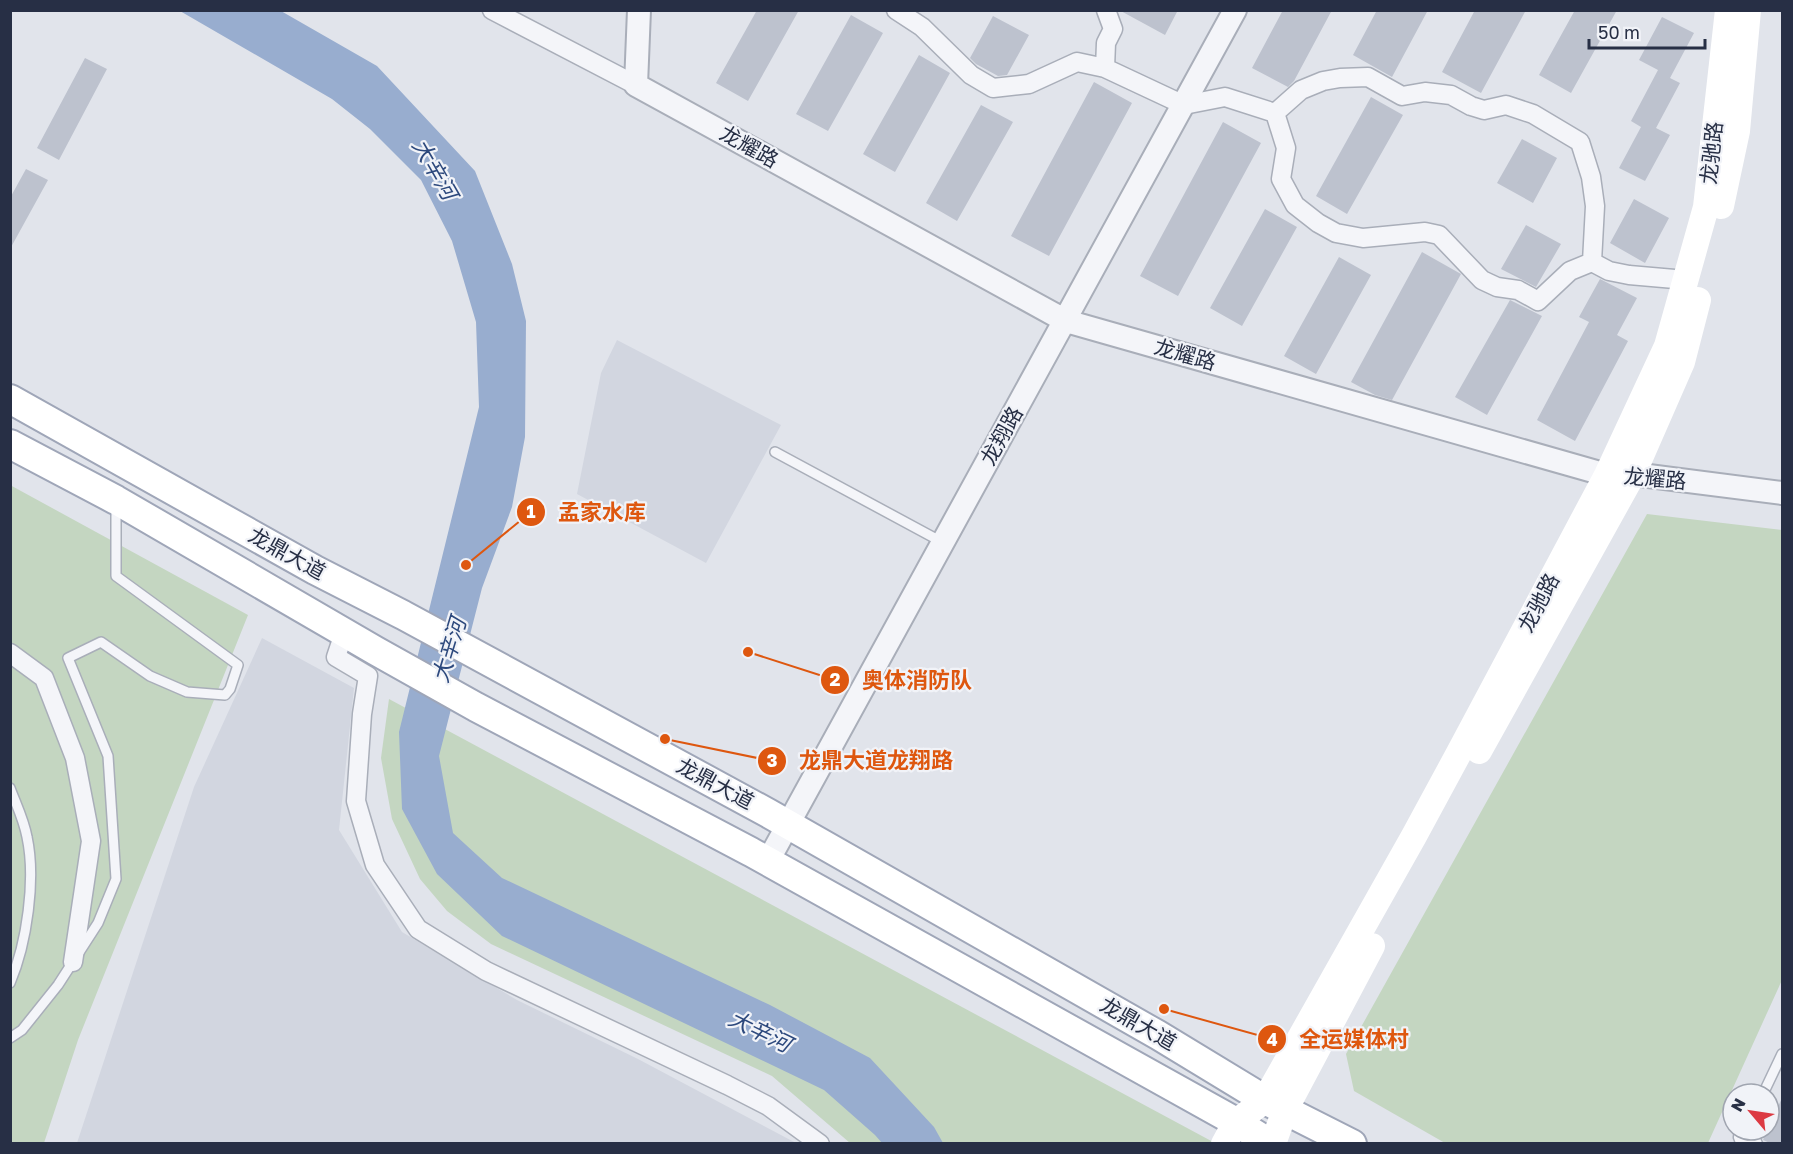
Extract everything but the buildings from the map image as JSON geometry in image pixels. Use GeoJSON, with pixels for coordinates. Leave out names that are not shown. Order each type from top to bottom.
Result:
{"type":"FeatureCollection","features":[{"type":"Feature","properties":{"kind":"main road","name":"龙驰路"},"geometry":{"type":"LineString","coordinates":[[1272,1143],[1275,1105],[1414,836],[1607,475],[1667,346],[1706,207],[1728,10]]}},
{"type":"Feature","properties":{"kind":"main road","name":"龙驰路"},"geometry":{"type":"LineString","coordinates":[[1230,1133],[1275,1105],[1386,918],[1634,474],[1682,362],[1714,236],[1737,131],[1749,10]]}},
{"type":"Feature","properties":{"kind":"main road","name":"龙鼎大道"},"geometry":{"type":"LineString","coordinates":[[10,399],[315,570],[403,615],[787,824],[1158,1035],[1275,1105],[1352,1143]]}},
{"type":"Feature","properties":{"kind":"main road","name":"龙鼎大道"},"geometry":{"type":"LineString","coordinates":[[10,444],[116,500],[476,707],[768,861],[1230,1133],[1272,1143]]}},
{"type":"Feature","properties":{"kind":"street"},"geometry":{"type":"LineString","coordinates":[[492,10],[636,85],[639,10]]}},
{"type":"Feature","properties":{"kind":"street"},"geometry":{"type":"LineString","coordinates":[[896,10],[922,27],[971,75],[993,88],[1029,84],[1077,62],[1106,68],[1184,105],[1225,97],[1275,113]]}},
{"type":"Feature","properties":{"kind":"street"},"geometry":{"type":"LineString","coordinates":[[1106,10],[1113,29],[1106,43],[1106,68]]}},
{"type":"Feature","properties":{"kind":"street","name":"龙翔路"},"geometry":{"type":"LineString","coordinates":[[768,861],[1235,10]]}},
{"type":"Feature","properties":{"kind":"street"},"geometry":{"type":"LineString","coordinates":[[1275,113],[1301,90],[1323,81],[1368,77],[1402,96],[1425,92],[1451,95],[1484,110],[1506,105],[1533,114],[1580,142],[1591,177],[1595,206],[1592,262]]}},
{"type":"Feature","properties":{"kind":"street","name":"龙耀路"},"geometry":{"type":"LineString","coordinates":[[636,85],[1066,321],[1607,475],[1634,474],[1782,493]]}},
{"type":"Feature","properties":{"kind":"street"},"geometry":{"type":"LineString","coordinates":[[1275,113],[1286,148],[1281,179],[1296,205],[1318,223],[1336,233],[1363,238],[1425,232],[1439,234],[1482,280],[1497,287],[1518,290],[1538,301],[1570,271],[1592,262]]}},
{"type":"Feature","properties":{"kind":"street"},"geometry":{"type":"LineString","coordinates":[[1592,262],[1609,271],[1629,275],[1686,280]]}},
{"type":"Feature","properties":{"kind":"street"},"geometry":{"type":"LineString","coordinates":[[344,633],[336,657],[368,676],[362,714],[356,801],[375,865],[418,929],[486,971],[768,1106],[820,1143]]}},
{"type":"Feature","properties":{"kind":"street"},"geometry":{"type":"LineString","coordinates":[[10,652],[44,678],[75,758],[91,841],[74,962]]}},
{"type":"Feature","properties":{"kind":"lane"},"geometry":{"type":"LineString","coordinates":[[775,452],[943,543]]}},
{"type":"Feature","properties":{"kind":"lane"},"geometry":{"type":"LineString","coordinates":[[10,1038],[22,1030],[74,962],[98,923],[116,879],[108,756],[68,658],[101,642],[150,676],[187,692],[225,695],[230,689],[238,665],[116,576],[116,500]]}},
{"type":"Feature","properties":{"kind":"lane"},"geometry":{"type":"LineString","coordinates":[[10,788],[27,837],[31,891],[21,959],[10,983]]}},
{"type":"Feature","properties":{"kind":"lane"},"geometry":{"type":"LineString","coordinates":[[1769,1082],[1782,1054]]}},
{"type":"Feature","properties":{"kind":"shaded area"},"geometry":{"type":"Polygon","coordinates":[[[617,340],[781,425],[706,563],[577,494],[601,373],[617,340]]]}},
{"type":"Feature","properties":{"kind":"shaded area"},"geometry":{"type":"Polygon","coordinates":[[[262,638],[354,688],[339,830],[402,932],[517,1000],[638,1059],[796,1143],[77,1143],[194,787],[262,638]]]}},
{"type":"Feature","properties":{"kind":"green space"},"geometry":{"type":"Polygon","coordinates":[[[10,485],[248,615],[78,1040],[44,1143],[11,1143],[10,485]]]}},
{"type":"Feature","properties":{"kind":"green space"},"geometry":{"type":"Polygon","coordinates":[[[1647,514],[1782,530],[1782,980],[1736,1082],[1721,1082],[1721,1114],[1708,1143],[1445,1143],[1354,1091],[1346,1054],[1647,514]]]}},
{"type":"Feature","properties":{"kind":"green space"},"geometry":{"type":"Polygon","coordinates":[[[389,699],[1215,1143],[850,1143],[772,1076],[491,944],[447,911],[420,879],[392,819],[381,758],[389,699]]]}},
{"type":"Feature","properties":{"kind":"water","name":"大辛河"},"geometry":{"type":"Polygon","coordinates":[[[180,11],[281,11],[377,66],[475,171],[512,264],[526,321],[525,437],[512,507],[482,588],[439,756],[453,833],[502,878],[770,1005],[870,1058],[934,1127],[943,1143],[882,1143],[824,1090],[502,936],[437,874],[402,809],[399,732],[479,407],[476,322],[452,241],[421,180],[370,129],[332,99],[180,11]]]}},
{"type":"Feature","properties":{"kind":"place","name":"孟家水库"},"geometry":{"type":"Point","coordinates":[466,565]}},
{"type":"Feature","properties":{"kind":"place","name":"奥体消防队"},"geometry":{"type":"Point","coordinates":[748,652]}},
{"type":"Feature","properties":{"kind":"place","name":"龙鼎大道龙翔路"},"geometry":{"type":"Point","coordinates":[665,739]}},
{"type":"Feature","properties":{"kind":"place","name":"全运媒体村"},"geometry":{"type":"Point","coordinates":[1164,1009]}}]}
